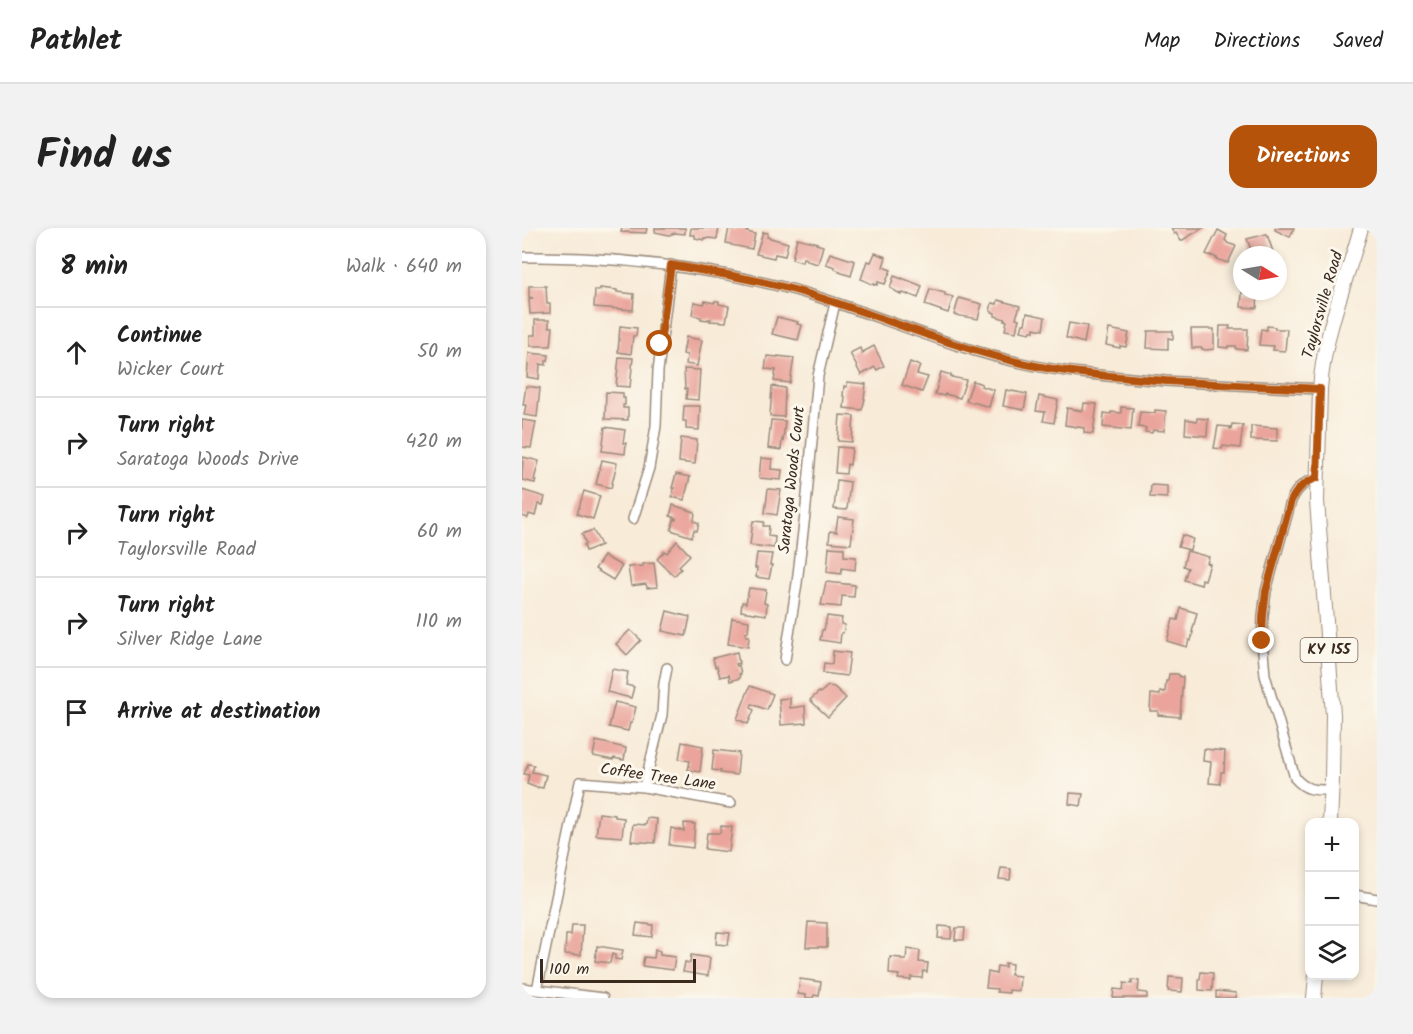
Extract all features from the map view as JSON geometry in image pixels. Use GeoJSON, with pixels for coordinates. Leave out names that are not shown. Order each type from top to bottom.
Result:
{"type":"FeatureCollection","features":[{"type":"Feature","properties":{"kind":"main road","name":"Taylorsville Road"},"geometry":{"type":"LineString","coordinates":[[1329,818],[1333,715],[1318,532],[1320,389],[1325,350],[1336,305],[1361,228]]}},
{"type":"Feature","properties":{"kind":"main road"},"geometry":{"type":"LineString","coordinates":[[1314,998],[1316,980]]}},
{"type":"Feature","properties":{"kind":"street"},"geometry":{"type":"LineString","coordinates":[[522,257],[592,258],[671,265],[750,279],[805,293],[989,354],[1066,371],[1107,377],[1320,389]]}},
{"type":"Feature","properties":{"kind":"street"},"geometry":{"type":"LineString","coordinates":[[633,519],[649,468],[656,426],[658,371],[671,265]]}},
{"type":"Feature","properties":{"kind":"street","name":"Saratoga Woods Court"},"geometry":{"type":"LineString","coordinates":[[785,660],[806,506],[818,376],[835,303]]}},
{"type":"Feature","properties":{"kind":"street"},"geometry":{"type":"LineString","coordinates":[[1317,478],[1301,486],[1291,501],[1266,591],[1262,641],[1265,675],[1295,778],[1307,788],[1332,790]]}},
{"type":"Feature","properties":{"kind":"street"},"geometry":{"type":"LineString","coordinates":[[644,787],[662,715],[667,668]]}},
{"type":"Feature","properties":{"kind":"street","name":"Coffee Tree Lane"},"geometry":{"type":"LineString","coordinates":[[537,990],[580,782],[644,787],[731,803]]}},
{"type":"Feature","properties":{"kind":"street"},"geometry":{"type":"LineString","coordinates":[[1359,896],[1377,898]]}},
{"type":"Feature","properties":{"kind":"street"},"geometry":{"type":"LineString","coordinates":[[522,988],[603,998]]}},
{"type":"Feature","properties":{"kind":"building"},"geometry":{"type":"Polygon","coordinates":[[[622,228],[647,228],[646,233],[621,232],[622,228]]]}},
{"type":"Feature","properties":{"kind":"building"},"geometry":{"type":"Polygon","coordinates":[[[655,228],[685,228],[685,234],[669,235],[655,232],[655,228]]]}},
{"type":"Feature","properties":{"kind":"building"},"geometry":{"type":"Polygon","coordinates":[[[691,228],[719,228],[717,239],[695,238],[695,235],[690,235],[691,228]]]}},
{"type":"Feature","properties":{"kind":"building"},"geometry":{"type":"Polygon","coordinates":[[[729,228],[735,230],[735,228],[748,228],[747,232],[755,234],[752,249],[726,243],[729,228]]]}},
{"type":"Feature","properties":{"kind":"building"},"geometry":{"type":"Polygon","coordinates":[[[1171,228],[1203,228],[1181,241],[1171,228]]]}},
{"type":"Feature","properties":{"kind":"building"},"geometry":{"type":"Polygon","coordinates":[[[1275,228],[1294,228],[1290,237],[1275,228]]]}},
{"type":"Feature","properties":{"kind":"building"},"geometry":{"type":"Polygon","coordinates":[[[1218,230],[1227,235],[1225,240],[1227,243],[1236,246],[1233,246],[1228,263],[1206,254],[1218,230]]]}},
{"type":"Feature","properties":{"kind":"building"},"geometry":{"type":"Polygon","coordinates":[[[763,232],[768,233],[767,237],[788,243],[785,256],[775,254],[774,258],[756,254],[763,232]]]}},
{"type":"Feature","properties":{"kind":"building"},"geometry":{"type":"Polygon","coordinates":[[[1267,234],[1271,246],[1250,246],[1247,239],[1267,234]]]}},
{"type":"Feature","properties":{"kind":"building"},"geometry":{"type":"Polygon","coordinates":[[[797,238],[823,246],[818,264],[803,258],[802,262],[792,259],[797,238]]]}},
{"type":"Feature","properties":{"kind":"building"},"geometry":{"type":"Polygon","coordinates":[[[830,253],[855,261],[851,276],[826,264],[830,253]]]}},
{"type":"Feature","properties":{"kind":"building"},"geometry":{"type":"Polygon","coordinates":[[[875,253],[886,257],[883,267],[891,270],[885,284],[878,282],[874,285],[861,279],[867,261],[871,262],[875,253]]]}},
{"type":"Feature","properties":{"kind":"building"},"geometry":{"type":"Polygon","coordinates":[[[894,276],[922,286],[918,298],[903,293],[902,295],[890,288],[894,276]]]}},
{"type":"Feature","properties":{"kind":"building"},"geometry":{"type":"Polygon","coordinates":[[[529,286],[546,286],[550,313],[530,314],[529,299],[532,298],[529,297],[529,286]]]}},
{"type":"Feature","properties":{"kind":"building"},"geometry":{"type":"Polygon","coordinates":[[[600,288],[634,294],[633,310],[594,307],[595,290],[600,290],[600,288]]]}},
{"type":"Feature","properties":{"kind":"building"},"geometry":{"type":"Polygon","coordinates":[[[930,289],[953,297],[948,313],[925,305],[930,289]]]}},
{"type":"Feature","properties":{"kind":"building"},"geometry":{"type":"Polygon","coordinates":[[[959,298],[982,304],[978,319],[954,315],[959,298]]]}},
{"type":"Feature","properties":{"kind":"building"},"geometry":{"type":"Polygon","coordinates":[[[998,300],[1020,306],[1016,318],[1019,319],[1016,332],[1005,330],[1007,321],[990,311],[992,303],[997,304],[998,300]]]}},
{"type":"Feature","properties":{"kind":"building"},"geometry":{"type":"Polygon","coordinates":[[[1241,300],[1258,300],[1257,308],[1241,307],[1241,300]]]}},
{"type":"Feature","properties":{"kind":"building"},"geometry":{"type":"Polygon","coordinates":[[[705,301],[714,303],[719,301],[719,304],[729,306],[726,322],[710,321],[711,319],[701,319],[701,317],[692,315],[694,302],[704,304],[705,301]]]}},
{"type":"Feature","properties":{"kind":"building"},"geometry":{"type":"Polygon","coordinates":[[[1027,313],[1045,317],[1043,330],[1034,328],[1034,331],[1030,333],[1021,331],[1027,313]]]}},
{"type":"Feature","properties":{"kind":"building"},"geometry":{"type":"Polygon","coordinates":[[[777,317],[802,325],[798,340],[772,334],[777,317]]]}},
{"type":"Feature","properties":{"kind":"building"},"geometry":{"type":"Polygon","coordinates":[[[535,320],[549,320],[549,327],[553,327],[551,346],[530,346],[530,335],[535,335],[535,320]]]}},
{"type":"Feature","properties":{"kind":"building"},"geometry":{"type":"Polygon","coordinates":[[[1069,323],[1087,326],[1084,343],[1066,338],[1069,323]]]}},
{"type":"Feature","properties":{"kind":"building"},"geometry":{"type":"Polygon","coordinates":[[[620,326],[637,328],[636,336],[633,336],[631,354],[618,352],[620,326]]]}},
{"type":"Feature","properties":{"kind":"building"},"geometry":{"type":"Polygon","coordinates":[[[1220,326],[1230,326],[1229,329],[1248,329],[1247,350],[1236,349],[1236,346],[1219,347],[1220,326]]]}},
{"type":"Feature","properties":{"kind":"building"},"geometry":{"type":"Polygon","coordinates":[[[1267,326],[1287,329],[1285,351],[1273,350],[1274,346],[1259,345],[1261,329],[1267,330],[1267,326]]]}},
{"type":"Feature","properties":{"kind":"building"},"geometry":{"type":"Polygon","coordinates":[[[1109,329],[1129,333],[1126,347],[1106,345],[1109,329]]]}},
{"type":"Feature","properties":{"kind":"building"},"geometry":{"type":"Polygon","coordinates":[[[1191,329],[1214,329],[1214,349],[1192,348],[1191,329]]]}},
{"type":"Feature","properties":{"kind":"building"},"geometry":{"type":"Polygon","coordinates":[[[1148,331],[1173,331],[1173,339],[1168,338],[1168,349],[1147,348],[1148,331]]]}},
{"type":"Feature","properties":{"kind":"building"},"geometry":{"type":"Polygon","coordinates":[[[686,337],[702,340],[697,366],[686,364],[687,355],[683,354],[686,337]]]}},
{"type":"Feature","properties":{"kind":"building"},"geometry":{"type":"Polygon","coordinates":[[[874,346],[884,366],[877,370],[875,367],[861,375],[850,353],[860,348],[862,354],[874,346]]]}},
{"type":"Feature","properties":{"kind":"building"},"geometry":{"type":"Polygon","coordinates":[[[529,353],[549,355],[546,365],[540,364],[539,379],[527,377],[529,353]]]}},
{"type":"Feature","properties":{"kind":"building"},"geometry":{"type":"Polygon","coordinates":[[[767,356],[794,358],[790,383],[774,381],[776,370],[765,369],[767,356]]]}},
{"type":"Feature","properties":{"kind":"building"},"geometry":{"type":"Polygon","coordinates":[[[619,357],[633,358],[630,387],[616,386],[619,357]]]}},
{"type":"Feature","properties":{"kind":"building"},"geometry":{"type":"Polygon","coordinates":[[[910,362],[920,366],[917,374],[928,377],[922,392],[902,385],[910,362]]]}},
{"type":"Feature","properties":{"kind":"building"},"geometry":{"type":"Polygon","coordinates":[[[684,369],[700,370],[698,400],[686,399],[684,369]]]}},
{"type":"Feature","properties":{"kind":"building"},"geometry":{"type":"Polygon","coordinates":[[[941,372],[966,380],[960,398],[935,394],[941,372]]]}},
{"type":"Feature","properties":{"kind":"building"},"geometry":{"type":"Polygon","coordinates":[[[973,381],[994,390],[989,407],[966,401],[973,381]]]}},
{"type":"Feature","properties":{"kind":"building"},"geometry":{"type":"Polygon","coordinates":[[[847,382],[866,384],[862,410],[844,408],[844,386],[847,387],[847,382]]]}},
{"type":"Feature","properties":{"kind":"building"},"geometry":{"type":"Polygon","coordinates":[[[526,386],[540,388],[537,417],[524,415],[526,386]]]}},
{"type":"Feature","properties":{"kind":"building"},"geometry":{"type":"Polygon","coordinates":[[[772,386],[785,388],[784,417],[770,416],[772,386]]]}},
{"type":"Feature","properties":{"kind":"building"},"geometry":{"type":"Polygon","coordinates":[[[1006,390],[1027,394],[1024,410],[1003,406],[1006,390]]]}},
{"type":"Feature","properties":{"kind":"building"},"geometry":{"type":"Polygon","coordinates":[[[606,392],[623,393],[625,405],[623,408],[628,408],[628,420],[605,419],[606,392]]]}},
{"type":"Feature","properties":{"kind":"building"},"geometry":{"type":"Polygon","coordinates":[[[1039,396],[1058,400],[1054,423],[1043,421],[1045,412],[1036,411],[1039,396]]]}},
{"type":"Feature","properties":{"kind":"building"},"geometry":{"type":"Polygon","coordinates":[[[1084,403],[1097,404],[1093,434],[1084,433],[1084,428],[1065,425],[1067,408],[1083,411],[1084,403]]]}},
{"type":"Feature","properties":{"kind":"building"},"geometry":{"type":"Polygon","coordinates":[[[684,406],[700,406],[699,430],[686,429],[686,421],[683,421],[684,406]]]}},
{"type":"Feature","properties":{"kind":"building"},"geometry":{"type":"Polygon","coordinates":[[[1121,407],[1133,408],[1131,430],[1103,427],[1104,413],[1121,413],[1121,407]]]}},
{"type":"Feature","properties":{"kind":"building"},"geometry":{"type":"Polygon","coordinates":[[[1155,410],[1166,411],[1164,431],[1145,432],[1146,428],[1138,427],[1140,412],[1155,413],[1155,410]]]}},
{"type":"Feature","properties":{"kind":"building"},"geometry":{"type":"Polygon","coordinates":[[[840,415],[854,416],[852,442],[838,441],[840,415]]]}},
{"type":"Feature","properties":{"kind":"building"},"geometry":{"type":"Polygon","coordinates":[[[1197,418],[1208,419],[1207,436],[1185,434],[1186,419],[1197,421],[1197,418]]]}},
{"type":"Feature","properties":{"kind":"building"},"geometry":{"type":"Polygon","coordinates":[[[522,420],[536,422],[531,448],[522,447],[522,420]]]}},
{"type":"Feature","properties":{"kind":"building"},"geometry":{"type":"Polygon","coordinates":[[[771,420],[785,421],[781,450],[768,448],[771,420]]]}},
{"type":"Feature","properties":{"kind":"building"},"geometry":{"type":"Polygon","coordinates":[[[1232,424],[1243,425],[1240,448],[1223,446],[1222,449],[1214,448],[1218,426],[1231,429],[1232,424]]]}},
{"type":"Feature","properties":{"kind":"building"},"geometry":{"type":"Polygon","coordinates":[[[1251,426],[1277,428],[1277,441],[1251,440],[1251,426]]]}},
{"type":"Feature","properties":{"kind":"building"},"geometry":{"type":"Polygon","coordinates":[[[605,427],[625,430],[623,443],[626,443],[625,454],[602,451],[605,427]]]}},
{"type":"Feature","properties":{"kind":"building"},"geometry":{"type":"Polygon","coordinates":[[[681,438],[697,440],[695,464],[679,462],[681,438]]]}},
{"type":"Feature","properties":{"kind":"building"},"geometry":{"type":"Polygon","coordinates":[[[837,447],[852,448],[850,465],[847,464],[846,474],[835,473],[837,447]]]}},
{"type":"Feature","properties":{"kind":"building"},"geometry":{"type":"Polygon","coordinates":[[[523,457],[539,461],[535,483],[522,480],[523,457]]]}},
{"type":"Feature","properties":{"kind":"building"},"geometry":{"type":"Polygon","coordinates":[[[761,458],[772,459],[771,469],[782,470],[781,480],[759,478],[761,458]]]}},
{"type":"Feature","properties":{"kind":"building"},"geometry":{"type":"Polygon","coordinates":[[[602,460],[617,463],[611,488],[596,484],[602,460]]]}},
{"type":"Feature","properties":{"kind":"building"},"geometry":{"type":"Polygon","coordinates":[[[676,474],[690,477],[684,500],[672,497],[676,474]]]}},
{"type":"Feature","properties":{"kind":"building"},"geometry":{"type":"Polygon","coordinates":[[[837,480],[850,482],[847,510],[834,509],[837,480]]]}},
{"type":"Feature","properties":{"kind":"building"},"geometry":{"type":"Polygon","coordinates":[[[1151,485],[1167,486],[1167,498],[1150,497],[1151,485]]]}},
{"type":"Feature","properties":{"kind":"building"},"geometry":{"type":"Polygon","coordinates":[[[768,489],[781,490],[777,515],[765,513],[768,489]]]}},
{"type":"Feature","properties":{"kind":"building"},"geometry":{"type":"Polygon","coordinates":[[[522,490],[545,497],[543,505],[538,504],[535,516],[529,514],[528,518],[522,516],[522,490]]]}},
{"type":"Feature","properties":{"kind":"building"},"geometry":{"type":"Polygon","coordinates":[[[584,491],[600,496],[593,519],[577,514],[584,491]]]}},
{"type":"Feature","properties":{"kind":"building"},"geometry":{"type":"Polygon","coordinates":[[[673,505],[695,512],[694,521],[699,523],[692,537],[671,530],[674,519],[676,520],[670,516],[673,505]]]}},
{"type":"Feature","properties":{"kind":"building"},"geometry":{"type":"Polygon","coordinates":[[[838,517],[854,519],[851,544],[829,542],[830,531],[837,532],[838,517]]]}},
{"type":"Feature","properties":{"kind":"building"},"geometry":{"type":"Polygon","coordinates":[[[753,521],[764,522],[763,526],[769,526],[768,536],[775,537],[774,548],[750,545],[753,521]]]}},
{"type":"Feature","properties":{"kind":"building"},"geometry":{"type":"Polygon","coordinates":[[[593,530],[601,545],[586,551],[582,534],[593,530]]]}},
{"type":"Feature","properties":{"kind":"building"},"geometry":{"type":"Polygon","coordinates":[[[1182,535],[1193,539],[1190,550],[1178,547],[1182,535]]]}},
{"type":"Feature","properties":{"kind":"building"},"geometry":{"type":"Polygon","coordinates":[[[677,541],[690,555],[679,566],[681,569],[674,576],[657,559],[665,551],[667,553],[677,541]]]}},
{"type":"Feature","properties":{"kind":"building"},"geometry":{"type":"Polygon","coordinates":[[[829,547],[844,548],[844,556],[856,557],[855,570],[842,568],[841,574],[827,572],[829,547]]]}},
{"type":"Feature","properties":{"kind":"building"},"geometry":{"type":"Polygon","coordinates":[[[1187,551],[1209,557],[1207,563],[1210,564],[1201,585],[1184,580],[1188,568],[1183,566],[1187,551]]]}},
{"type":"Feature","properties":{"kind":"building"},"geometry":{"type":"Polygon","coordinates":[[[757,553],[772,554],[769,579],[756,577],[757,553]]]}},
{"type":"Feature","properties":{"kind":"building"},"geometry":{"type":"Polygon","coordinates":[[[604,556],[622,566],[613,580],[595,569],[604,556]]]}},
{"type":"Feature","properties":{"kind":"building"},"geometry":{"type":"Polygon","coordinates":[[[654,563],[657,587],[647,588],[646,584],[631,586],[628,567],[654,563]]]}},
{"type":"Feature","properties":{"kind":"building"},"geometry":{"type":"Polygon","coordinates":[[[826,582],[855,585],[854,597],[842,596],[841,607],[821,605],[826,582]]]}},
{"type":"Feature","properties":{"kind":"building"},"geometry":{"type":"Polygon","coordinates":[[[749,588],[766,590],[764,603],[767,604],[766,615],[741,611],[742,602],[746,603],[749,588]]]}},
{"type":"Feature","properties":{"kind":"building"},"geometry":{"type":"Polygon","coordinates":[[[1181,608],[1197,613],[1191,641],[1189,640],[1187,647],[1167,641],[1173,619],[1178,620],[1181,608]]]}},
{"type":"Feature","properties":{"kind":"building"},"geometry":{"type":"Polygon","coordinates":[[[667,611],[690,617],[686,636],[662,631],[667,611]]]}},
{"type":"Feature","properties":{"kind":"building"},"geometry":{"type":"Polygon","coordinates":[[[827,616],[842,618],[841,624],[845,625],[840,643],[820,640],[827,616]]]}},
{"type":"Feature","properties":{"kind":"building"},"geometry":{"type":"Polygon","coordinates":[[[732,618],[749,621],[748,632],[746,632],[746,636],[749,636],[748,647],[728,644],[732,618]]]}},
{"type":"Feature","properties":{"kind":"building"},"geometry":{"type":"Polygon","coordinates":[[[630,630],[641,640],[627,655],[616,644],[630,630]]]}},
{"type":"Feature","properties":{"kind":"building"},"geometry":{"type":"Polygon","coordinates":[[[833,651],[850,653],[847,676],[823,673],[824,663],[832,664],[833,651]]]}},
{"type":"Feature","properties":{"kind":"building"},"geometry":{"type":"Polygon","coordinates":[[[737,652],[739,663],[736,664],[739,665],[740,678],[730,681],[729,675],[720,677],[713,658],[737,652]]]}},
{"type":"Feature","properties":{"kind":"building"},"geometry":{"type":"Polygon","coordinates":[[[612,669],[628,672],[626,685],[634,687],[631,698],[607,692],[612,669]]]}},
{"type":"Feature","properties":{"kind":"building"},"geometry":{"type":"Polygon","coordinates":[[[1169,674],[1178,674],[1183,677],[1180,717],[1158,715],[1158,711],[1150,711],[1151,694],[1160,695],[1160,691],[1165,692],[1169,674]]]}},
{"type":"Feature","properties":{"kind":"building"},"geometry":{"type":"Polygon","coordinates":[[[750,686],[773,694],[767,710],[752,704],[751,708],[754,710],[748,724],[737,719],[750,686]]]}},
{"type":"Feature","properties":{"kind":"building"},"geometry":{"type":"Polygon","coordinates":[[[828,686],[834,687],[846,698],[828,717],[810,700],[828,686]]]}},
{"type":"Feature","properties":{"kind":"building"},"geometry":{"type":"Polygon","coordinates":[[[790,698],[790,708],[805,706],[806,723],[781,725],[779,699],[790,698]]]}},
{"type":"Feature","properties":{"kind":"building"},"geometry":{"type":"Polygon","coordinates":[[[615,702],[636,707],[628,731],[609,727],[615,702]]]}},
{"type":"Feature","properties":{"kind":"building"},"geometry":{"type":"Polygon","coordinates":[[[596,741],[626,748],[624,760],[593,756],[596,741]]]}},
{"type":"Feature","properties":{"kind":"building"},"geometry":{"type":"Polygon","coordinates":[[[682,742],[703,746],[700,772],[688,770],[690,761],[679,759],[682,742]]]}},
{"type":"Feature","properties":{"kind":"building"},"geometry":{"type":"Polygon","coordinates":[[[1204,749],[1225,751],[1224,772],[1221,772],[1220,784],[1209,783],[1211,762],[1203,761],[1204,749]]]}},
{"type":"Feature","properties":{"kind":"building"},"geometry":{"type":"Polygon","coordinates":[[[714,750],[739,753],[737,775],[712,770],[714,750]]]}},
{"type":"Feature","properties":{"kind":"building"},"geometry":{"type":"Polygon","coordinates":[[[528,764],[534,765],[532,772],[546,775],[543,788],[527,784],[529,775],[524,774],[528,764]]]}},
{"type":"Feature","properties":{"kind":"building"},"geometry":{"type":"Polygon","coordinates":[[[1070,793],[1083,794],[1081,806],[1069,804],[1070,793]]]}},
{"type":"Feature","properties":{"kind":"building"},"geometry":{"type":"Polygon","coordinates":[[[599,813],[624,818],[622,837],[596,835],[599,813]]]}},
{"type":"Feature","properties":{"kind":"building"},"geometry":{"type":"Polygon","coordinates":[[[647,818],[657,819],[655,843],[631,841],[633,824],[646,825],[647,818]]]}},
{"type":"Feature","properties":{"kind":"building"},"geometry":{"type":"Polygon","coordinates":[[[684,823],[695,824],[693,848],[669,845],[671,828],[684,831],[684,823]]]}},
{"type":"Feature","properties":{"kind":"building"},"geometry":{"type":"Polygon","coordinates":[[[721,826],[732,827],[729,852],[705,849],[707,833],[720,833],[721,826]]]}},
{"type":"Feature","properties":{"kind":"building"},"geometry":{"type":"Polygon","coordinates":[[[1001,868],[1011,869],[1010,880],[999,879],[1001,868]]]}},
{"type":"Feature","properties":{"kind":"building"},"geometry":{"type":"Polygon","coordinates":[[[808,922],[827,923],[827,947],[806,947],[808,922]]]}},
{"type":"Feature","properties":{"kind":"building"},"geometry":{"type":"Polygon","coordinates":[[[637,923],[653,925],[652,937],[635,935],[637,923]]]}},
{"type":"Feature","properties":{"kind":"building"},"geometry":{"type":"Polygon","coordinates":[[[572,925],[583,925],[581,955],[565,954],[566,935],[571,935],[572,925]]]}},
{"type":"Feature","properties":{"kind":"building"},"geometry":{"type":"Polygon","coordinates":[[[939,926],[952,927],[951,939],[938,938],[939,926]]]}},
{"type":"Feature","properties":{"kind":"building"},"geometry":{"type":"Polygon","coordinates":[[[956,928],[965,928],[964,940],[955,940],[956,928]]]}},
{"type":"Feature","properties":{"kind":"building"},"geometry":{"type":"Polygon","coordinates":[[[717,932],[730,933],[728,945],[716,944],[717,932]]]}},
{"type":"Feature","properties":{"kind":"building"},"geometry":{"type":"Polygon","coordinates":[[[597,946],[623,950],[621,960],[615,959],[615,955],[612,954],[610,963],[595,961],[597,946]]]}},
{"type":"Feature","properties":{"kind":"building"},"geometry":{"type":"Polygon","coordinates":[[[907,949],[920,951],[919,962],[928,963],[927,972],[923,971],[922,978],[898,979],[899,975],[889,974],[890,957],[906,960],[907,949]]]}},
{"type":"Feature","properties":{"kind":"building"},"geometry":{"type":"Polygon","coordinates":[[[655,950],[660,951],[660,955],[675,957],[673,970],[642,966],[644,957],[654,958],[655,950]]]}},
{"type":"Feature","properties":{"kind":"building"},"geometry":{"type":"Polygon","coordinates":[[[691,955],[710,958],[708,976],[683,972],[685,962],[690,963],[691,955]]]}},
{"type":"Feature","properties":{"kind":"building"},"geometry":{"type":"Polygon","coordinates":[[[1005,963],[1012,964],[1011,975],[1020,976],[1019,991],[997,992],[997,989],[986,988],[988,972],[996,974],[997,966],[1005,967],[1005,963]]]}},
{"type":"Feature","properties":{"kind":"building"},"geometry":{"type":"Polygon","coordinates":[[[1201,972],[1213,973],[1212,991],[1199,990],[1201,972]]]}},
{"type":"Feature","properties":{"kind":"building"},"geometry":{"type":"Polygon","coordinates":[[[1169,977],[1183,978],[1182,992],[1168,991],[1169,977]]]}},
{"type":"Feature","properties":{"kind":"building"},"geometry":{"type":"Polygon","coordinates":[[[800,979],[821,982],[819,996],[806,998],[806,995],[798,994],[800,979]]]}},
{"type":"Feature","properties":{"kind":"building"},"geometry":{"type":"Polygon","coordinates":[[[1132,980],[1139,981],[1138,992],[1147,993],[1147,998],[1113,998],[1114,989],[1123,990],[1124,983],[1132,984],[1132,980]]]}},
{"type":"Feature","properties":{"kind":"building"},"geometry":{"type":"Polygon","coordinates":[[[1216,991],[1236,993],[1236,998],[1216,998],[1216,991]]]}},
{"type":"Feature","properties":{"kind":"route"},"geometry":{"type":"LineString","coordinates":[[660,344],[671,265],[750,279],[805,293],[921,333],[1026,364],[1107,377],[1320,389],[1317,478],[1301,486],[1291,501],[1266,591],[1262,641]]}}]}
